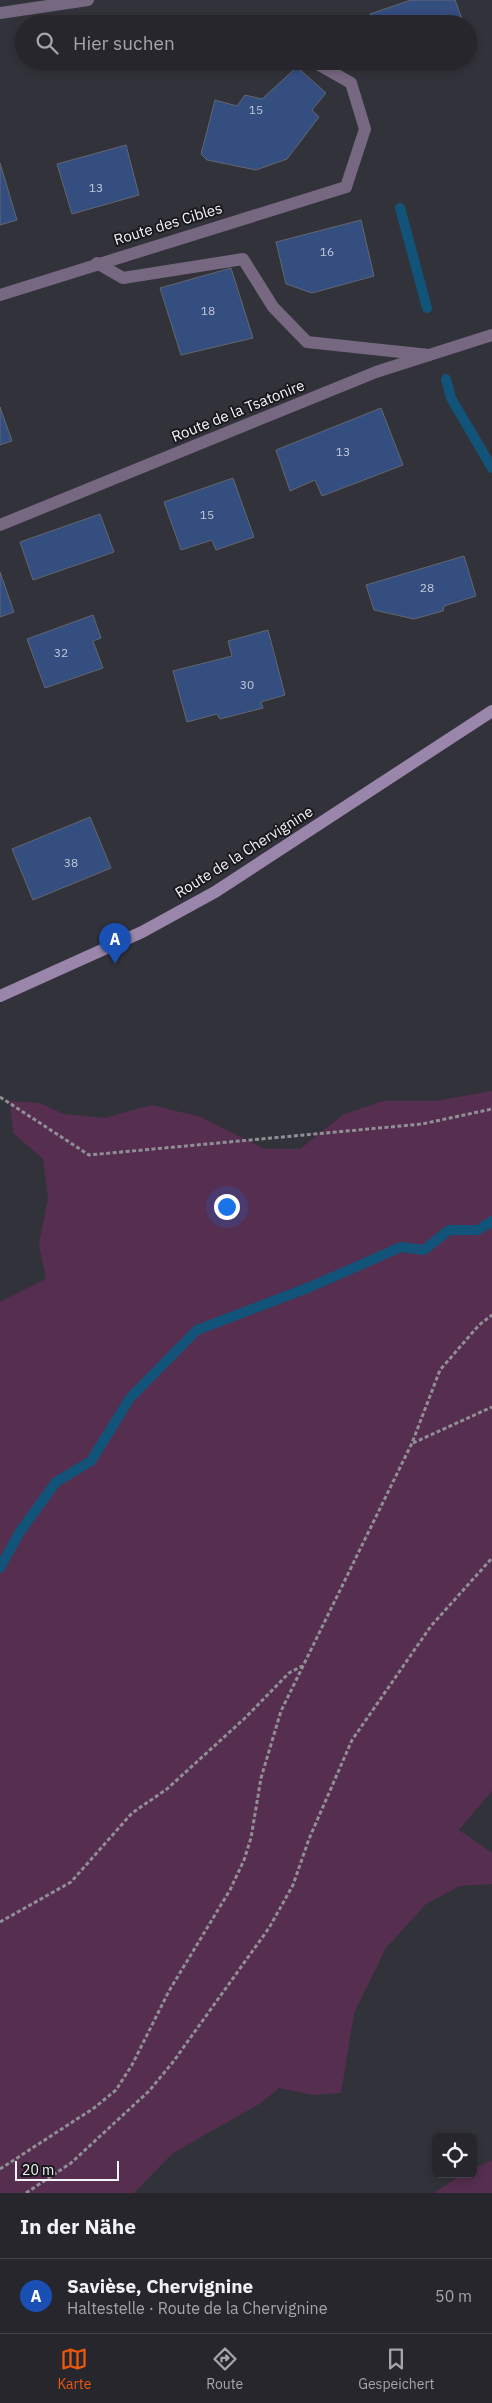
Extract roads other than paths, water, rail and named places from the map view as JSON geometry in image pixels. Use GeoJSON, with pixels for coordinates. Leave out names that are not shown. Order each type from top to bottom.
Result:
{"type":"FeatureCollection","features":[{"type":"Feature","properties":{"kind":"street"},"geometry":{"type":"LineString","coordinates":[[0,13],[88,0]]}},
{"type":"Feature","properties":{"kind":"street","name":"Route des Cibles"},"geometry":{"type":"LineString","coordinates":[[0,295],[97,263],[346,187],[365,129],[351,83],[328,70]]}},
{"type":"Feature","properties":{"kind":"street"},"geometry":{"type":"LineString","coordinates":[[97,263],[123,278],[243,258],[273,307],[307,342],[429,355]]}},
{"type":"Feature","properties":{"kind":"street","name":"Route de la Tsatonire"},"geometry":{"type":"LineString","coordinates":[[0,525],[376,372],[492,335]]}},
{"type":"Feature","properties":{"kind":"street","name":"Route de la Chervignine"},"geometry":{"type":"LineString","coordinates":[[0,996],[142,932],[215,892],[492,711]]}},
{"type":"Feature","properties":{"kind":"waterway"},"geometry":{"type":"LineString","coordinates":[[400,208],[427,308]]}},
{"type":"Feature","properties":{"kind":"waterway"},"geometry":{"type":"LineString","coordinates":[[446,379],[451,398],[492,468]]}},
{"type":"Feature","properties":{"kind":"waterway"},"geometry":{"type":"LineString","coordinates":[[0,1568],[19,1533],[56,1482],[91,1461],[130,1398],[197,1330],[310,1287],[401,1247],[424,1250],[449,1230],[478,1230],[492,1221]]}},
{"type":"Feature","properties":{"kind":"place","name":"Savièse, Chervignine"},"geometry":{"type":"Point","coordinates":[115,964]}}]}
